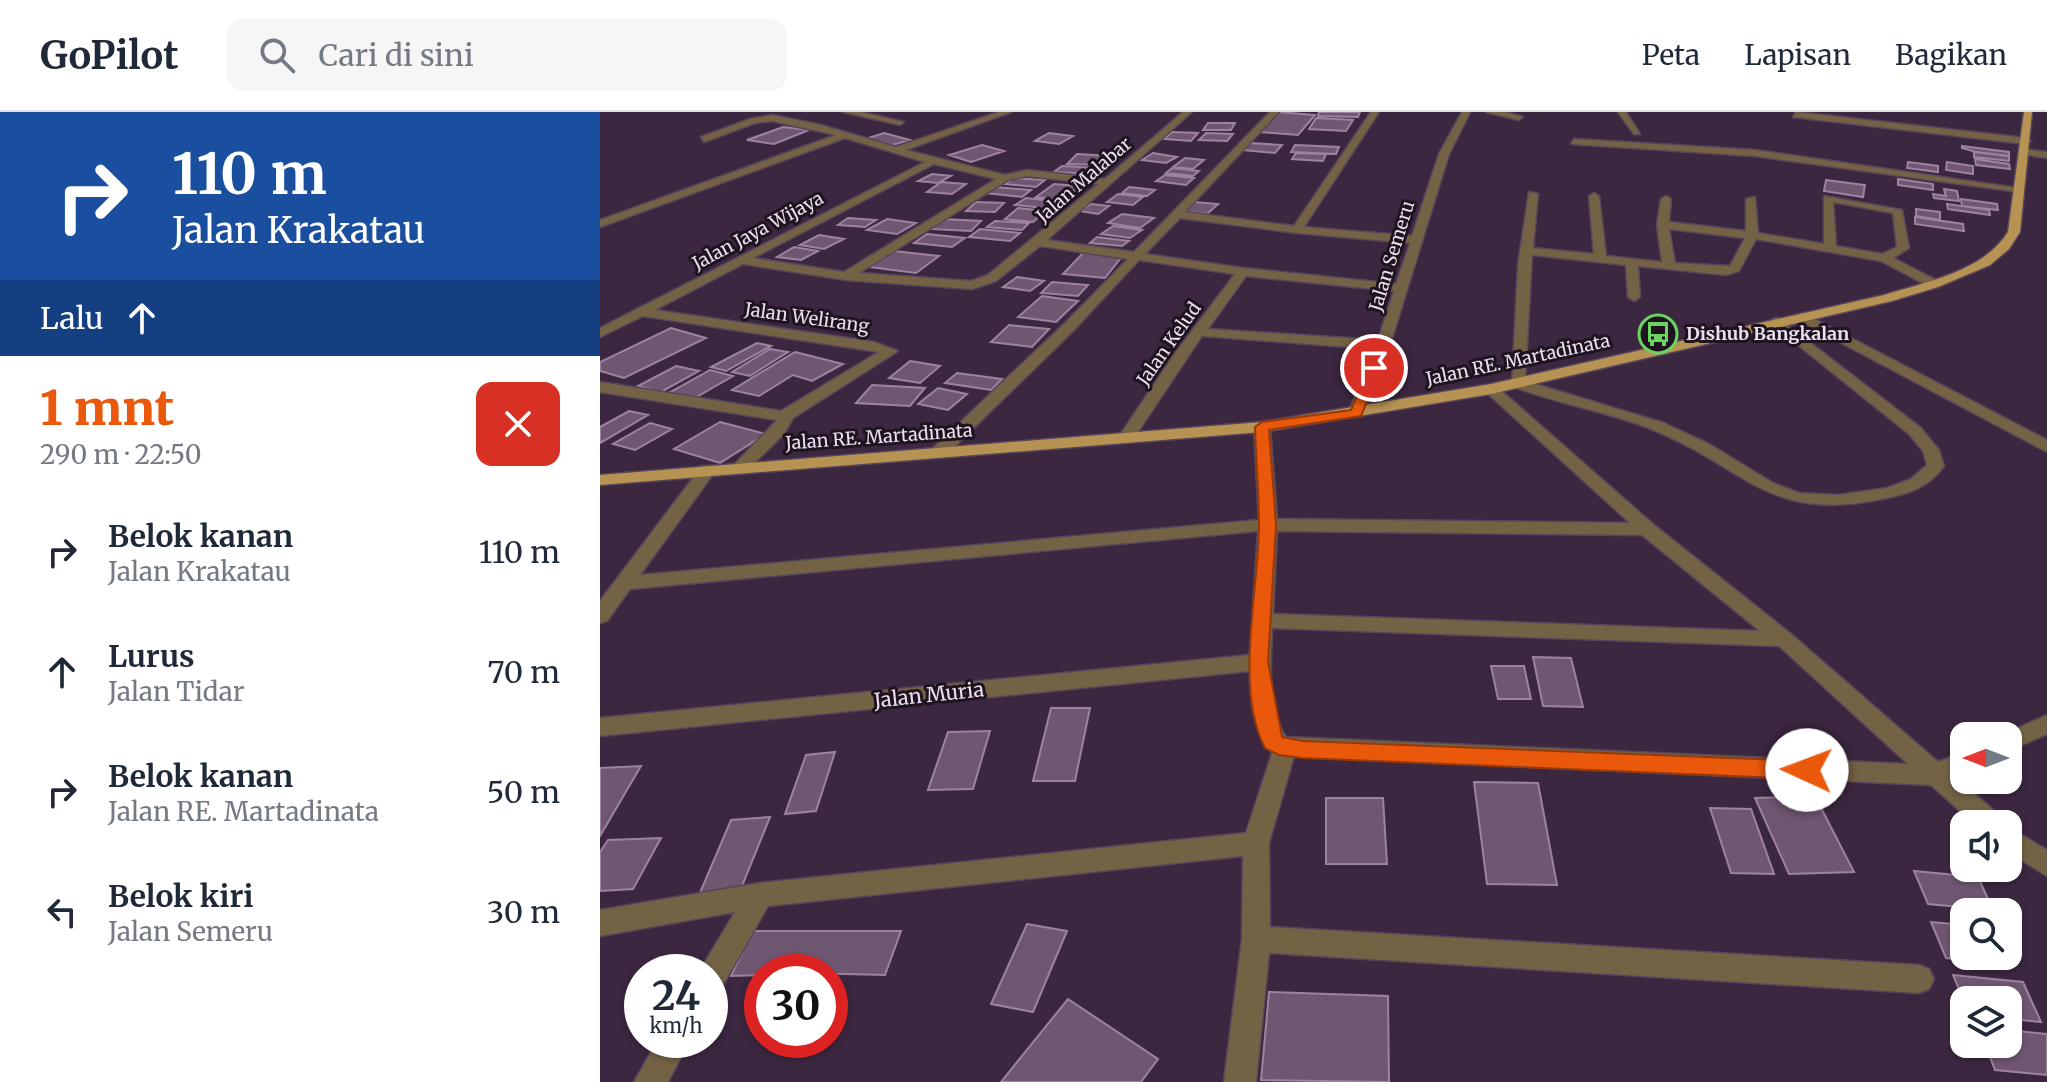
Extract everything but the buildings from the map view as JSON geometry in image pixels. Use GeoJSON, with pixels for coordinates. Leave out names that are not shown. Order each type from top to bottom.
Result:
{"type":"FeatureCollection","features":[{"type":"Feature","properties":{"kind":"main road","name":"Jalan RE. Martadinata"},"geometry":{"type":"LineString","coordinates":[[600,480],[1262,427],[1491,389],[1934,284],[1986,262],[2005,247],[2014,232],[2028,112]]}},
{"type":"Feature","properties":{"kind":"street"},"geometry":{"type":"LineString","coordinates":[[704,139],[753,121],[778,119],[802,112]]}},
{"type":"Feature","properties":{"kind":"street"},"geometry":{"type":"LineString","coordinates":[[847,112],[900,122]]}},
{"type":"Feature","properties":{"kind":"street"},"geometry":{"type":"LineString","coordinates":[[897,150],[1007,112]]}},
{"type":"Feature","properties":{"kind":"street","name":"Jalan Malabar"},"geometry":{"type":"LineString","coordinates":[[740,260],[846,276],[976,285],[992,278],[1038,242],[1188,112]]}},
{"type":"Feature","properties":{"kind":"street"},"geometry":{"type":"LineString","coordinates":[[939,452],[1068,328],[1275,112]]}},
{"type":"Feature","properties":{"kind":"street"},"geometry":{"type":"LineString","coordinates":[[1297,230],[1375,112]]}},
{"type":"Feature","properties":{"kind":"street","name":"Jalan Semeru"},"geometry":{"type":"LineString","coordinates":[[1356,413],[1383,345],[1414,240],[1444,154],[1466,112]]}},
{"type":"Feature","properties":{"kind":"street"},"geometry":{"type":"LineString","coordinates":[[1490,112],[1519,117]]}},
{"type":"Feature","properties":{"kind":"street"},"geometry":{"type":"LineString","coordinates":[[1622,112],[1637,132]]}},
{"type":"Feature","properties":{"kind":"street"},"geometry":{"type":"LineString","coordinates":[[1799,126],[1795,113],[2024,146],[2047,155]]}},
{"type":"Feature","properties":{"kind":"street"},"geometry":{"type":"LineString","coordinates":[[778,119],[1005,178]]}},
{"type":"Feature","properties":{"kind":"street"},"geometry":{"type":"LineString","coordinates":[[600,224],[845,135]]}},
{"type":"Feature","properties":{"kind":"street"},"geometry":{"type":"LineString","coordinates":[[1574,142],[1755,153],[2019,189]]}},
{"type":"Feature","properties":{"kind":"street","name":"Jalan Jaya Wijaya"},"geometry":{"type":"LineString","coordinates":[[600,333],[933,161]]}},
{"type":"Feature","properties":{"kind":"street"},"geometry":{"type":"LineString","coordinates":[[846,276],[1005,178],[1028,173],[1105,182]]}},
{"type":"Feature","properties":{"kind":"street"},"geometry":{"type":"LineString","coordinates":[[1533,194],[1517,383],[1552,398],[1655,425],[1717,455],[1775,490],[1799,498],[1827,501],[1865,497],[1897,491],[1925,481],[1936,466],[1931,450],[1915,431],[1778,322]]}},
{"type":"Feature","properties":{"kind":"street"},"geometry":{"type":"LineString","coordinates":[[1594,196],[1600,257]]}},
{"type":"Feature","properties":{"kind":"street"},"geometry":{"type":"LineString","coordinates":[[1830,247],[1828,198],[1893,209],[1898,212],[1903,248],[1884,258]]}},
{"type":"Feature","properties":{"kind":"street"},"geometry":{"type":"LineString","coordinates":[[1666,199],[1663,225],[1669,266]]}},
{"type":"Feature","properties":{"kind":"street"},"geometry":{"type":"LineString","coordinates":[[1527,251],[1733,270],[1752,235],[1751,199]]}},
{"type":"Feature","properties":{"kind":"street"},"geometry":{"type":"LineString","coordinates":[[1178,214],[1297,230],[1414,240]]}},
{"type":"Feature","properties":{"kind":"street"},"geometry":{"type":"LineString","coordinates":[[1663,225],[1752,235],[1884,258],[1934,284]]}},
{"type":"Feature","properties":{"kind":"street"},"geometry":{"type":"LineString","coordinates":[[1038,242],[1243,272],[1401,288]]}},
{"type":"Feature","properties":{"kind":"street"},"geometry":{"type":"LineString","coordinates":[[1632,262],[1634,297]]}},
{"type":"Feature","properties":{"kind":"street","name":"Jalan Kelud"},"geometry":{"type":"LineString","coordinates":[[1126,438],[1243,272]]}},
{"type":"Feature","properties":{"kind":"street","name":"Jalan Welirang"},"geometry":{"type":"LineString","coordinates":[[642,312],[891,351],[786,416]]}},
{"type":"Feature","properties":{"kind":"street"},"geometry":{"type":"LineString","coordinates":[[1803,317],[2047,447]]}},
{"type":"Feature","properties":{"kind":"street"},"geometry":{"type":"LineString","coordinates":[[1198,332],[1383,345]]}},
{"type":"Feature","properties":{"kind":"street"},"geometry":{"type":"LineString","coordinates":[[600,387],[786,416],[782,425],[752,451],[739,468]]}},
{"type":"Feature","properties":{"kind":"street"},"geometry":{"type":"LineString","coordinates":[[1491,389],[1647,529],[1784,639],[1974,810]]}},
{"type":"Feature","properties":{"kind":"street"},"geometry":{"type":"LineString","coordinates":[[1262,427],[1268,525],[1259,662],[1268,728],[1273,742],[1285,748],[1933,775],[1950,768]]}},
{"type":"Feature","properties":{"kind":"street"},"geometry":{"type":"LineString","coordinates":[[600,616],[708,470]]}},
{"type":"Feature","properties":{"kind":"street"},"geometry":{"type":"LineString","coordinates":[[625,583],[1268,525],[1647,529]]}},
{"type":"Feature","properties":{"kind":"street"},"geometry":{"type":"LineString","coordinates":[[1263,621],[1784,639]]}},
{"type":"Feature","properties":{"kind":"street","name":"Jalan Muria"},"geometry":{"type":"LineString","coordinates":[[600,727],[1259,662]]}},
{"type":"Feature","properties":{"kind":"street"},"geometry":{"type":"LineString","coordinates":[[2022,736],[2047,724]]}},
{"type":"Feature","properties":{"kind":"street"},"geometry":{"type":"LineString","coordinates":[[1240,1082],[1256,939],[1256,843],[1285,748]]}},
{"type":"Feature","properties":{"kind":"street"},"geometry":{"type":"LineString","coordinates":[[600,923],[760,895],[1256,843]]}},
{"type":"Feature","properties":{"kind":"street"},"geometry":{"type":"LineString","coordinates":[[2022,847],[2047,864]]}},
{"type":"Feature","properties":{"kind":"street"},"geometry":{"type":"LineString","coordinates":[[725,954],[760,895]]}},
{"type":"Feature","properties":{"kind":"street"},"geometry":{"type":"LineString","coordinates":[[1256,939],[1919,979]]}},
{"type":"Feature","properties":{"kind":"street"},"geometry":{"type":"LineString","coordinates":[[650,1082],[664,1058]]}},
{"type":"Feature","properties":{"kind":"place","name":"Dishub Bangkalan"},"geometry":{"type":"Point","coordinates":[1658,334]}},
{"type":"Feature","properties":{"kind":"route"},"geometry":{"type":"LineString","coordinates":[[1374,368],[1356,413],[1262,427],[1268,525],[1259,662],[1268,728],[1273,742],[1285,748],[1302,749],[1807,770]]}}]}
